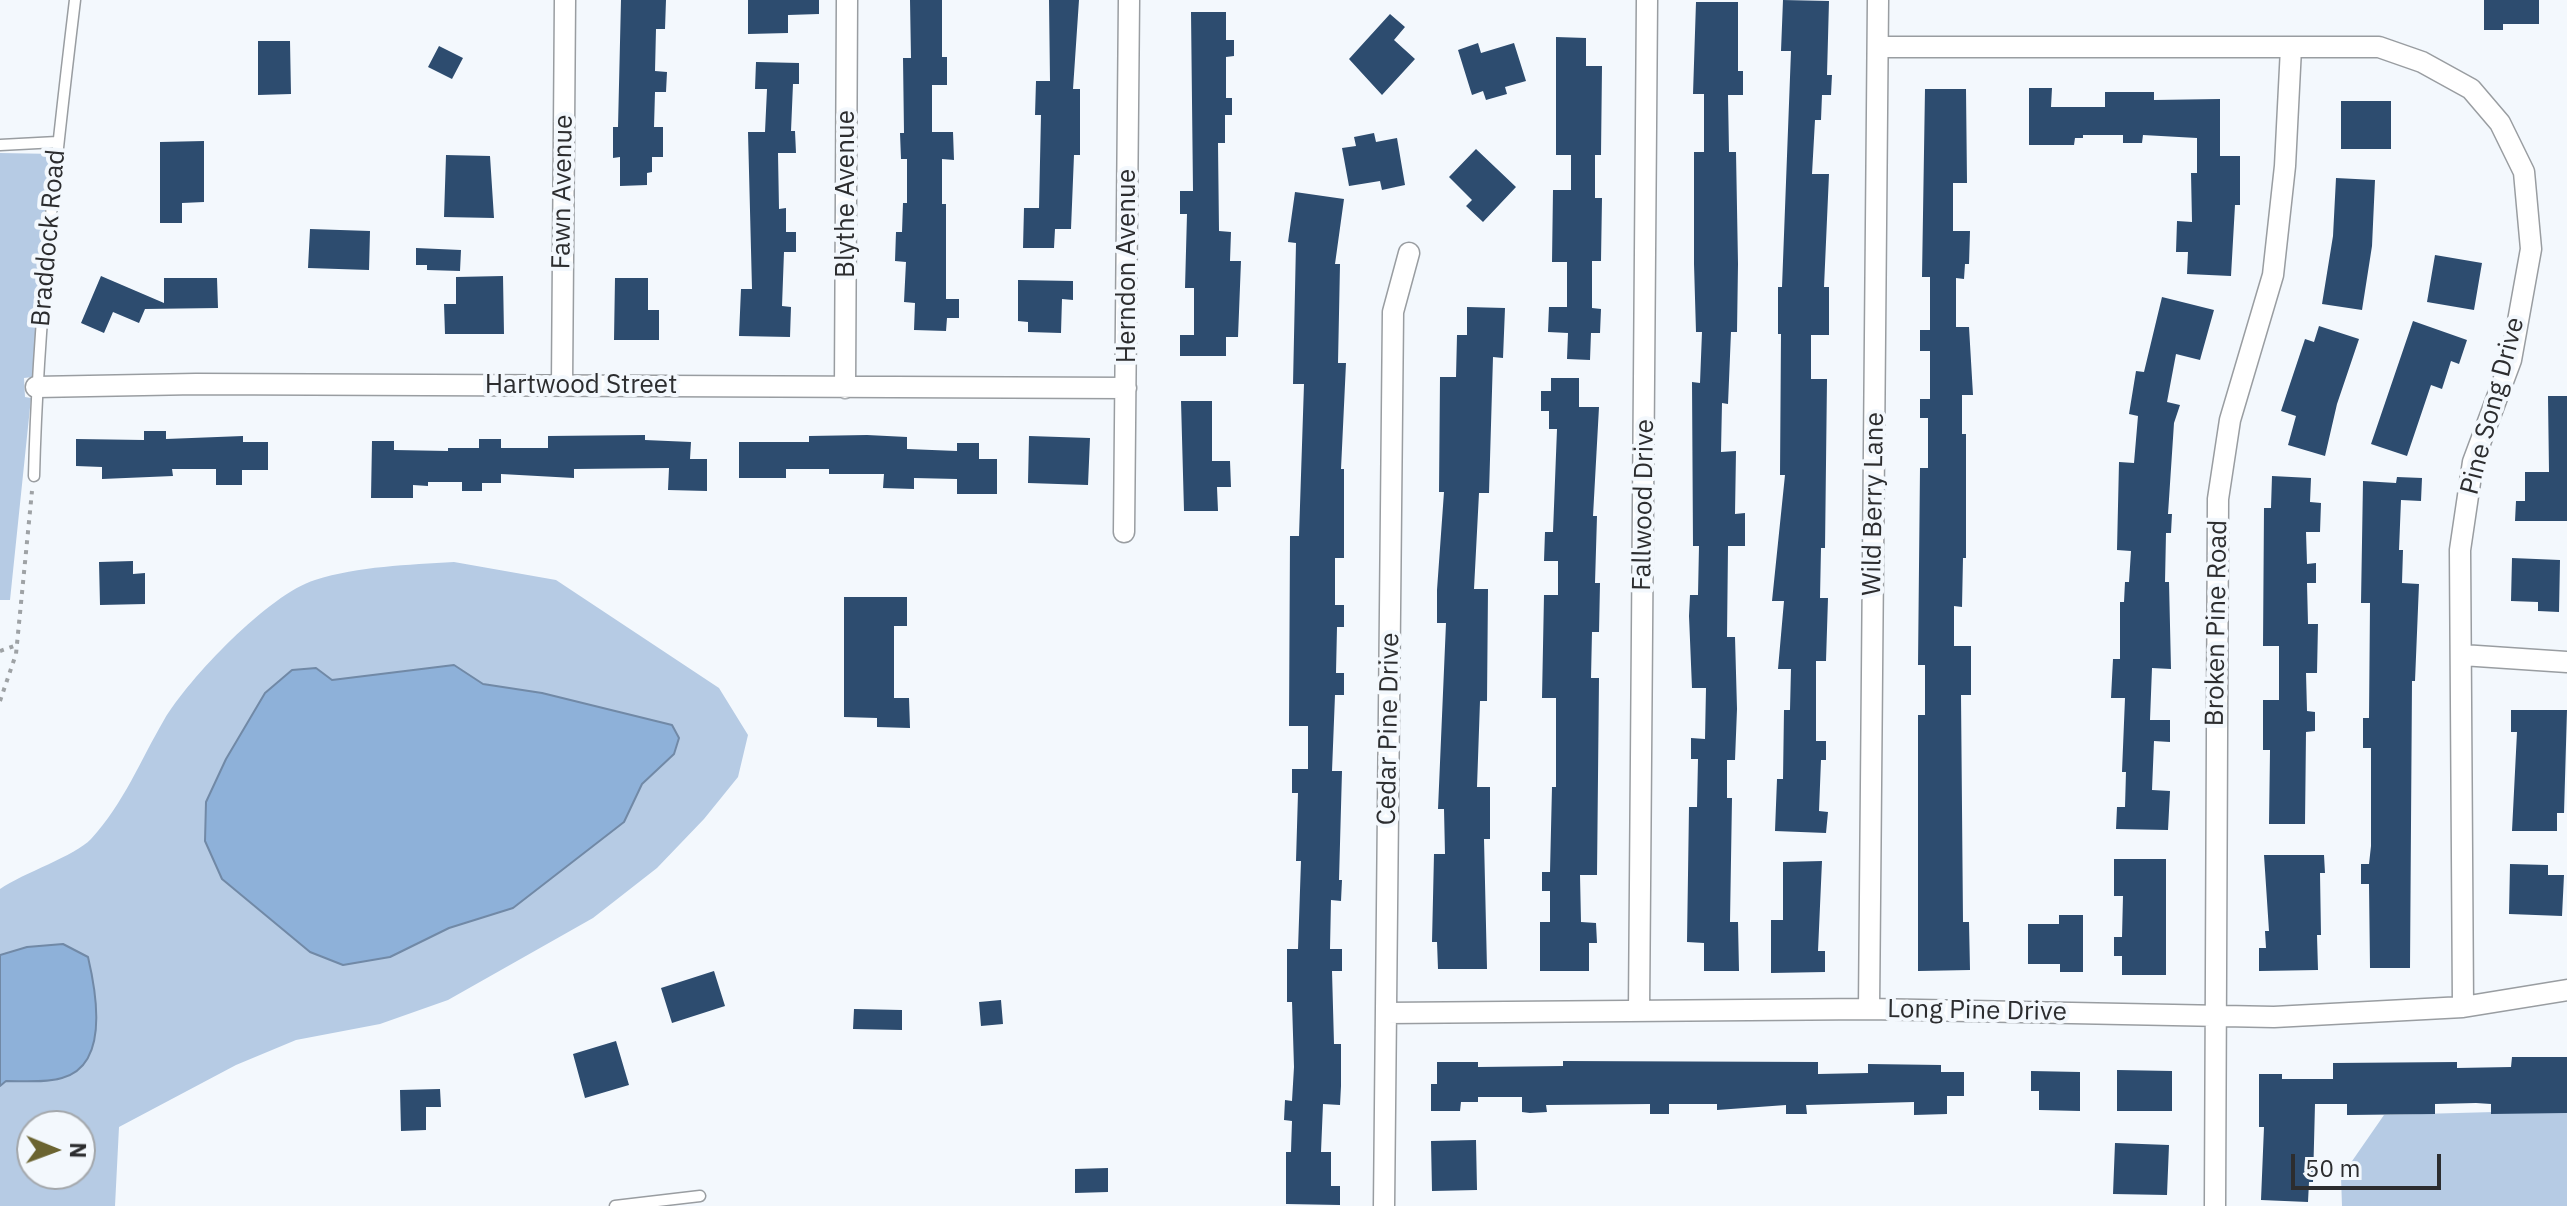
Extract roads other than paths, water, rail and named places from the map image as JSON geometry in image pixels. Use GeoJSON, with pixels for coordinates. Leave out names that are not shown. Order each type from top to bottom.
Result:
{"type":"FeatureCollection","features":[{"type":"Feature","properties":{"kind":"street","name":"Fawn Avenue"},"geometry":{"type":"LineString","coordinates":[[562,385],[565,0]]}},
{"type":"Feature","properties":{"kind":"street","name":"Blythe Avenue"},"geometry":{"type":"LineString","coordinates":[[845,388],[847,0]]}},
{"type":"Feature","properties":{"kind":"street","name":"Herndon Avenue"},"geometry":{"type":"LineString","coordinates":[[1124,532],[1129,0]]}},
{"type":"Feature","properties":{"kind":"street","name":"Fallwood Drive"},"geometry":{"type":"LineString","coordinates":[[1639,1011],[1647,0]]}},
{"type":"Feature","properties":{"kind":"street","name":"Wild Berry Lane"},"geometry":{"type":"LineString","coordinates":[[1869,1009],[1878,0]]}},
{"type":"Feature","properties":{"kind":"street","name":"Pine Song Drive"},"geometry":{"type":"LineString","coordinates":[[1878,47],[2379,47],[2422,62],[2471,89],[2500,123],[2524,172],[2531,249],[2511,360],[2473,462],[2460,550],[2463,1007]]}},
{"type":"Feature","properties":{"kind":"street","name":"Broken Pine Road"},"geometry":{"type":"LineString","coordinates":[[2215,1206],[2218,499],[2230,420],[2273,275],[2285,166],[2291,48]]}},
{"type":"Feature","properties":{"kind":"street","name":"Cedar Pine Drive"},"geometry":{"type":"LineString","coordinates":[[1384,1206],[1393,312],[1409,253]]}},
{"type":"Feature","properties":{"kind":"street","name":"Hartwood Street"},"geometry":{"type":"LineString","coordinates":[[36,387],[562,385],[1126,388]]}},
{"type":"Feature","properties":{"kind":"street"},"geometry":{"type":"LineString","coordinates":[[2462,655],[2567,662]]}},
{"type":"Feature","properties":{"kind":"street","name":"Long Pine Drive"},"geometry":{"type":"LineString","coordinates":[[1386,1013],[1869,1009],[2274,1017],[2463,1007],[2567,990]]}},
{"type":"Feature","properties":{"kind":"lane","name":"Braddock Road"},"geometry":{"type":"LineString","coordinates":[[34,476],[36,387],[57,142],[75,0]]}},
{"type":"Feature","properties":{"kind":"lane"},"geometry":{"type":"LineString","coordinates":[[0,145],[57,142]]}},
{"type":"Feature","properties":{"kind":"lane"},"geometry":{"type":"LineString","coordinates":[[615,1206],[700,1196]]}}]}
